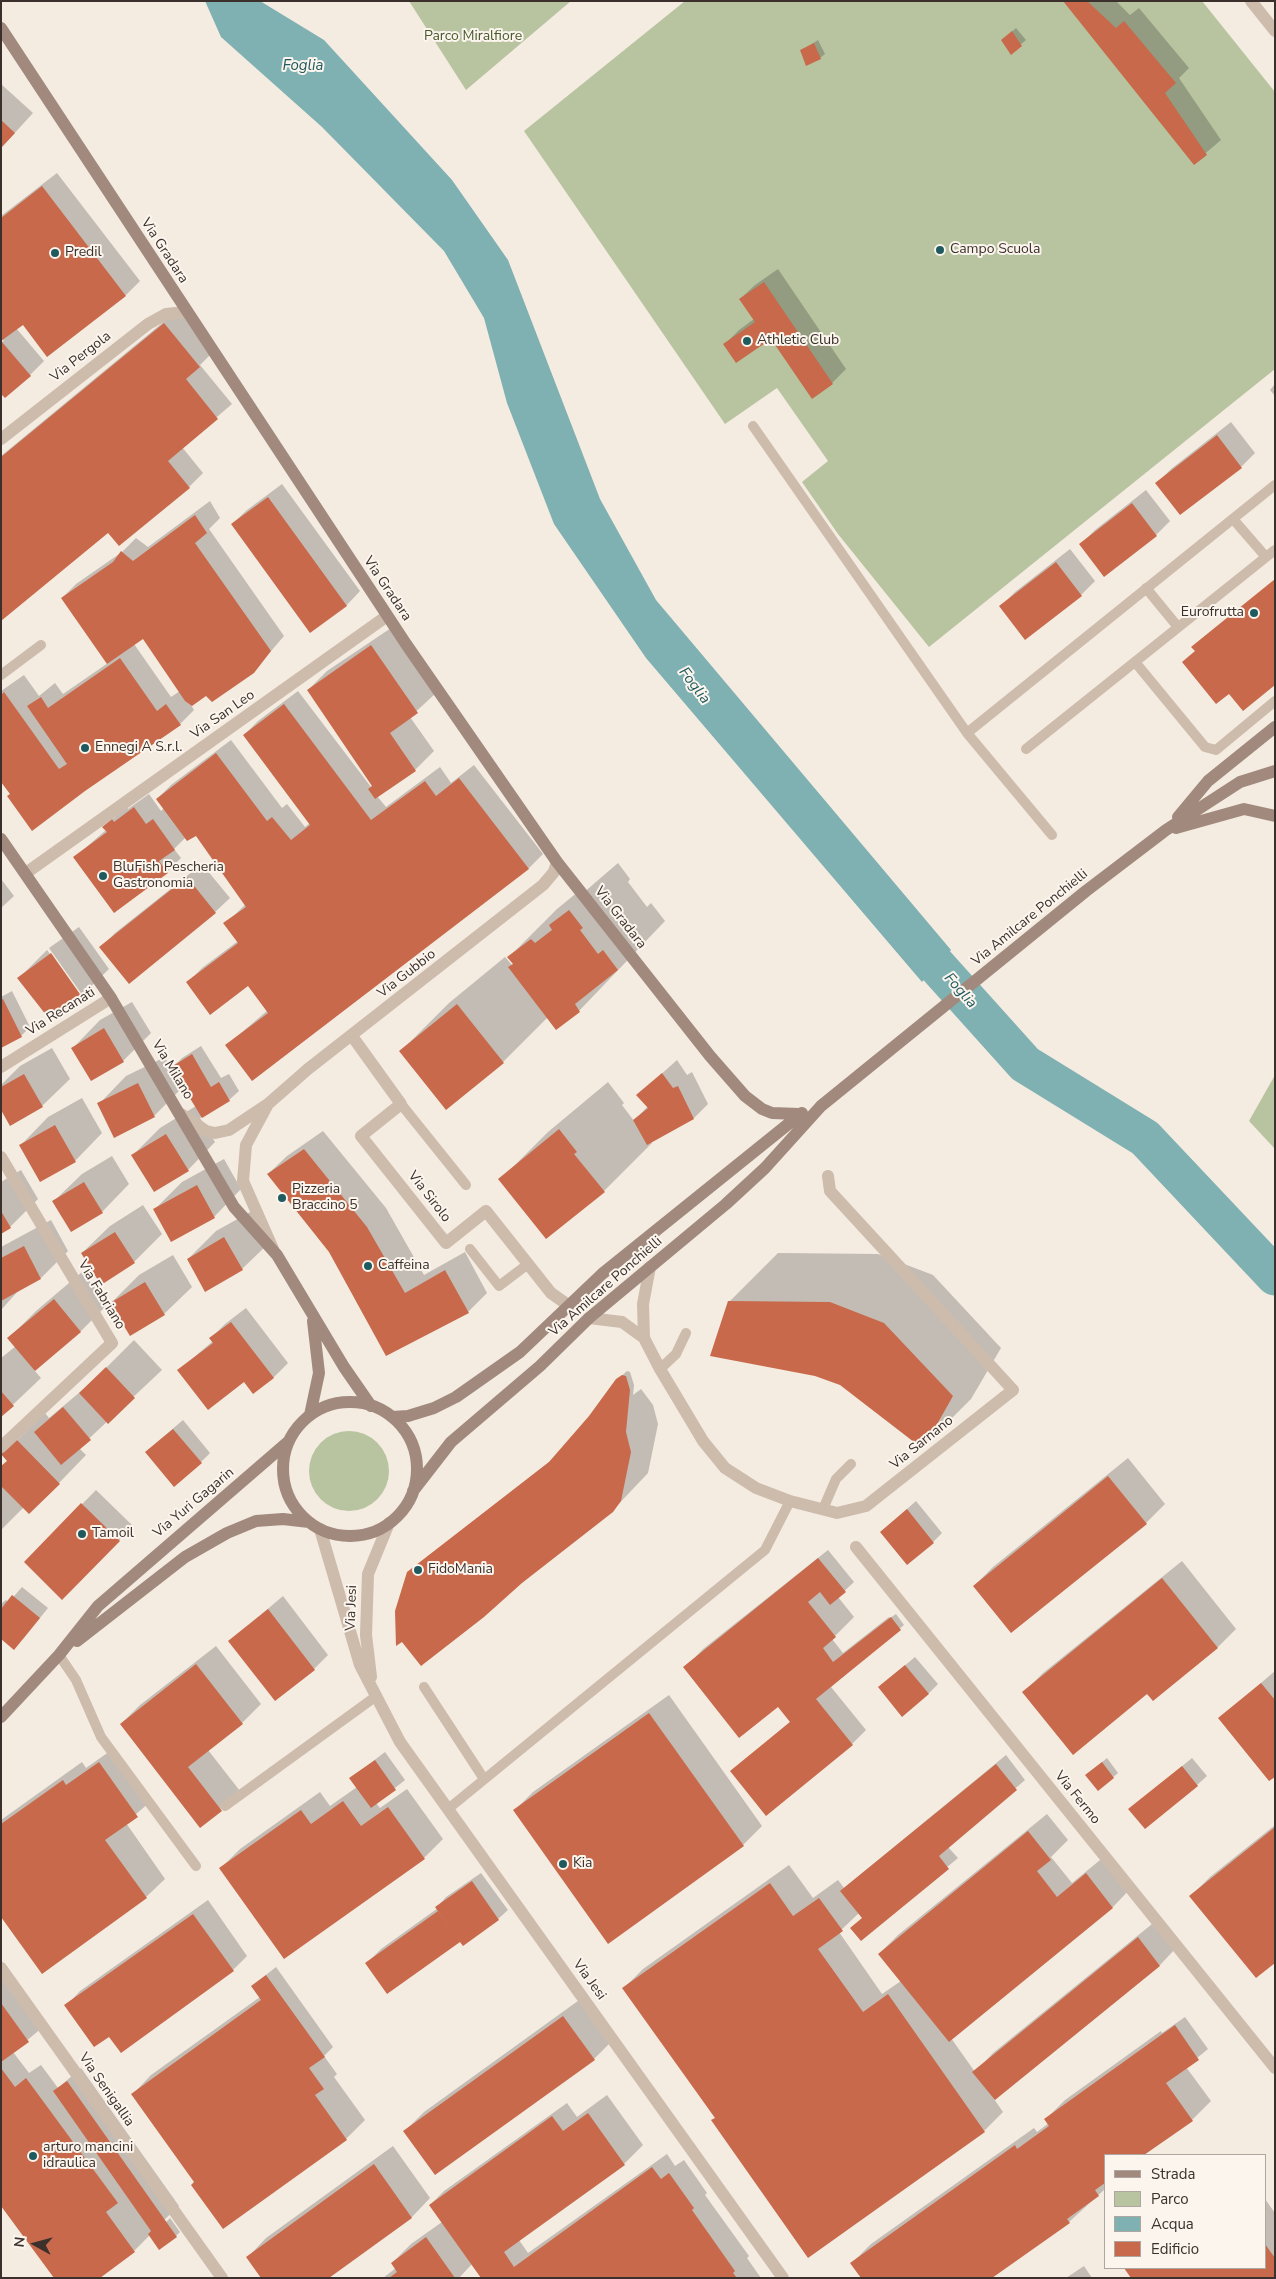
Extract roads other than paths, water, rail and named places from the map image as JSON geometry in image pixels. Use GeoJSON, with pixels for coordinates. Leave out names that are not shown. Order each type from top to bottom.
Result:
{"type":"FeatureCollection","features":[{"type":"Feature","properties":{"kind":"main road","name":"Via Gradara"},"geometry":{"type":"LineString","coordinates":[[1,28],[387,616],[557,862],[710,1056],[745,1096],[762,1109],[772,1112],[798,1114]]}},
{"type":"Feature","properties":{"kind":"main road"},"geometry":{"type":"LineString","coordinates":[[1166,830],[1208,781],[1275,727]]}},
{"type":"Feature","properties":{"kind":"main road","name":"Via Amilcare Ponchielli"},"geometry":{"type":"LineString","coordinates":[[413,1491],[451,1442],[540,1366],[589,1318],[726,1204],[765,1168],[821,1106],[1086,891],[1166,830],[1240,782],[1275,771]]}},
{"type":"Feature","properties":{"kind":"main road","name":"Via Amilcare Ponchielli"},"geometry":{"type":"LineString","coordinates":[[1166,830],[1244,809],[1275,816]]}},
{"type":"Feature","properties":{"kind":"main road","name":"Via Milano"},"geometry":{"type":"LineString","coordinates":[[1,839],[111,998],[234,1207],[277,1255],[313,1318],[371,1406]]}},
{"type":"Feature","properties":{"kind":"main road","name":"Via Amilcare Ponchielli"},"geometry":{"type":"LineString","coordinates":[[392,1417],[408,1416],[434,1408],[456,1397],[520,1352],[638,1243],[798,1114],[821,1106]]}},
{"type":"Feature","properties":{"kind":"main road","name":"Via Milano"},"geometry":{"type":"LineString","coordinates":[[310,1415],[319,1373],[313,1318]]}},
{"type":"Feature","properties":{"kind":"main road"},"geometry":{"type":"LineString","coordinates":[[359,1403],[371,1406],[392,1417],[401,1427],[414,1451],[416,1478],[413,1491],[403,1509],[389,1523],[373,1532],[355,1536],[343,1536],[314,1525],[290,1499],[285,1485],[283,1470],[289,1441],[295,1431],[310,1415],[333,1404],[359,1403]]}},
{"type":"Feature","properties":{"kind":"main road","name":"Via Yuri Gagarin"},"geometry":{"type":"LineString","coordinates":[[1,1722],[6,1713],[59,1655],[98,1606],[289,1441]]}},
{"type":"Feature","properties":{"kind":"main road","name":"Via Yuri Gagarin"},"geometry":{"type":"LineString","coordinates":[[59,1655],[185,1556],[227,1533],[256,1521],[283,1519],[314,1525]]}},
{"type":"Feature","properties":{"kind":"street"},"geometry":{"type":"LineString","coordinates":[[1251,1],[1275,30]]}},
{"type":"Feature","properties":{"kind":"street","name":"Via Pergola"},"geometry":{"type":"LineString","coordinates":[[1,439],[148,324],[166,314],[186,312]]}},
{"type":"Feature","properties":{"kind":"street","name":"Via San Leo"},"geometry":{"type":"LineString","coordinates":[[26,873],[387,616]]}},
{"type":"Feature","properties":{"kind":"street","name":"Via Gubbio"},"geometry":{"type":"LineString","coordinates":[[181,1114],[197,1127],[215,1133],[229,1130],[268,1104],[308,1069],[544,885],[554,872],[557,862]]}},
{"type":"Feature","properties":{"kind":"street","name":"Via Recanati"},"geometry":{"type":"LineString","coordinates":[[1,1067],[111,998]]}},
{"type":"Feature","properties":{"kind":"street"},"geometry":{"type":"LineString","coordinates":[[352,1036],[401,1104]]}},
{"type":"Feature","properties":{"kind":"street","name":"Via Gubbio"},"geometry":{"type":"LineString","coordinates":[[268,1104],[246,1145],[243,1181],[277,1255]]}},
{"type":"Feature","properties":{"kind":"street","name":"Via Sirolo"},"geometry":{"type":"LineString","coordinates":[[401,1104],[361,1136],[446,1243],[486,1211],[551,1293],[568,1306]]}},
{"type":"Feature","properties":{"kind":"street","name":"Via Fabriano"},"geometry":{"type":"LineString","coordinates":[[1,1157],[112,1343],[1,1447]]}},
{"type":"Feature","properties":{"kind":"street","name":"Via Sarnano"},"geometry":{"type":"LineString","coordinates":[[650,1267],[643,1304],[644,1338],[660,1369],[704,1441],[725,1468],[756,1488],[790,1501],[823,1510],[837,1512],[866,1506],[1013,1390],[830,1191],[828,1176]]}},
{"type":"Feature","properties":{"kind":"street","name":"Via Sarnano"},"geometry":{"type":"LineString","coordinates":[[589,1318],[622,1322],[644,1338]]}},
{"type":"Feature","properties":{"kind":"street","name":"Via Jesi"},"geometry":{"type":"LineString","coordinates":[[375,1696],[368,1663],[366,1635],[368,1574],[389,1523]]}},
{"type":"Feature","properties":{"kind":"street","name":"Via Jesi"},"geometry":{"type":"LineString","coordinates":[[314,1525],[328,1553],[351,1639],[360,1665],[400,1742],[783,2278]]}},
{"type":"Feature","properties":{"kind":"street","name":"Via Fermo"},"geometry":{"type":"LineString","coordinates":[[856,1547],[1275,2068]]}},
{"type":"Feature","properties":{"kind":"street","name":"Via Senigallia"},"geometry":{"type":"LineString","coordinates":[[1,1968],[222,2278]]}},
{"type":"Feature","properties":{"kind":"lane"},"geometry":{"type":"LineString","coordinates":[[753,426],[967,733],[1052,835]]}},
{"type":"Feature","properties":{"kind":"lane"},"geometry":{"type":"LineString","coordinates":[[967,733],[1275,485]]}},
{"type":"Feature","properties":{"kind":"lane"},"geometry":{"type":"LineString","coordinates":[[1234,518],[1266,557]]}},
{"type":"Feature","properties":{"kind":"lane"},"geometry":{"type":"LineString","coordinates":[[1026,749],[1275,550]]}},
{"type":"Feature","properties":{"kind":"lane"},"geometry":{"type":"LineString","coordinates":[[1146,588],[1178,627]]}},
{"type":"Feature","properties":{"kind":"lane"},"geometry":{"type":"LineString","coordinates":[[1,675],[41,645]]}},
{"type":"Feature","properties":{"kind":"lane"},"geometry":{"type":"LineString","coordinates":[[1135,662],[1205,747],[1216,750],[1275,701]]}},
{"type":"Feature","properties":{"kind":"lane"},"geometry":{"type":"LineString","coordinates":[[401,1104],[466,1185]]}},
{"type":"Feature","properties":{"kind":"lane"},"geometry":{"type":"LineString","coordinates":[[470,1249],[499,1286],[528,1264]]}},
{"type":"Feature","properties":{"kind":"lane"},"geometry":{"type":"LineString","coordinates":[[660,1369],[676,1354],[686,1333]]}},
{"type":"Feature","properties":{"kind":"lane"},"geometry":{"type":"LineString","coordinates":[[823,1510],[836,1479],[851,1464]]}},
{"type":"Feature","properties":{"kind":"lane"},"geometry":{"type":"LineString","coordinates":[[448,1809],[765,1550],[790,1501]]}},
{"type":"Feature","properties":{"kind":"lane"},"geometry":{"type":"LineString","coordinates":[[59,1655],[76,1680],[101,1737],[196,1866]]}},
{"type":"Feature","properties":{"kind":"lane"},"geometry":{"type":"LineString","coordinates":[[424,1687],[484,1779]]}},
{"type":"Feature","properties":{"kind":"lane"},"geometry":{"type":"LineString","coordinates":[[225,1806],[375,1696]]}},
{"type":"Feature","properties":{"kind":"water","name":"Foglia"},"geometry":{"type":"Polygon","coordinates":[[[205,1],[260,1],[324,40],[452,180],[508,260],[600,499],[656,600],[951,950],[922,982],[646,658],[554,524],[507,403],[484,318],[444,251],[322,127],[221,37],[205,1]]]}},
{"type":"Feature","properties":{"kind":"waterway","name":"Foglia"},"geometry":{"type":"LineString","coordinates":[[902,927],[1025,1064],[1145,1138],[1275,1276]]}},
{"type":"Feature","properties":{"kind":"place","name":"Campo Scuola"},"geometry":{"type":"Point","coordinates":[940,250]}},
{"type":"Feature","properties":{"kind":"place","name":"Predil"},"geometry":{"type":"Point","coordinates":[55,253]}},
{"type":"Feature","properties":{"kind":"place","name":"Athletic Club"},"geometry":{"type":"Point","coordinates":[747,341]}},
{"type":"Feature","properties":{"kind":"place","name":"Eurofrutta"},"geometry":{"type":"Point","coordinates":[1254,613]}},
{"type":"Feature","properties":{"kind":"place","name":"Ennegi A S.r.l."},"geometry":{"type":"Point","coordinates":[85,748]}},
{"type":"Feature","properties":{"kind":"place","name":"BluFish Pescheria Gastronomia"},"geometry":{"type":"Point","coordinates":[103,876]}},
{"type":"Feature","properties":{"kind":"place","name":"Pizzeria Braccino 5"},"geometry":{"type":"Point","coordinates":[282,1198]}},
{"type":"Feature","properties":{"kind":"place","name":"Caffeina"},"geometry":{"type":"Point","coordinates":[368,1266]}},
{"type":"Feature","properties":{"kind":"place","name":"Tamoil"},"geometry":{"type":"Point","coordinates":[82,1534]}},
{"type":"Feature","properties":{"kind":"place","name":"FidoMania"},"geometry":{"type":"Point","coordinates":[418,1570]}},
{"type":"Feature","properties":{"kind":"place","name":"Kia"},"geometry":{"type":"Point","coordinates":[563,1864]}},
{"type":"Feature","properties":{"kind":"place","name":"arturo mancini idraulica"},"geometry":{"type":"Point","coordinates":[33,2156]}},
{"type":"Feature","properties":{"kind":"park label","name":"Parco Miralfiore"},"geometry":{"type":"Point","coordinates":[473,37]}}]}
